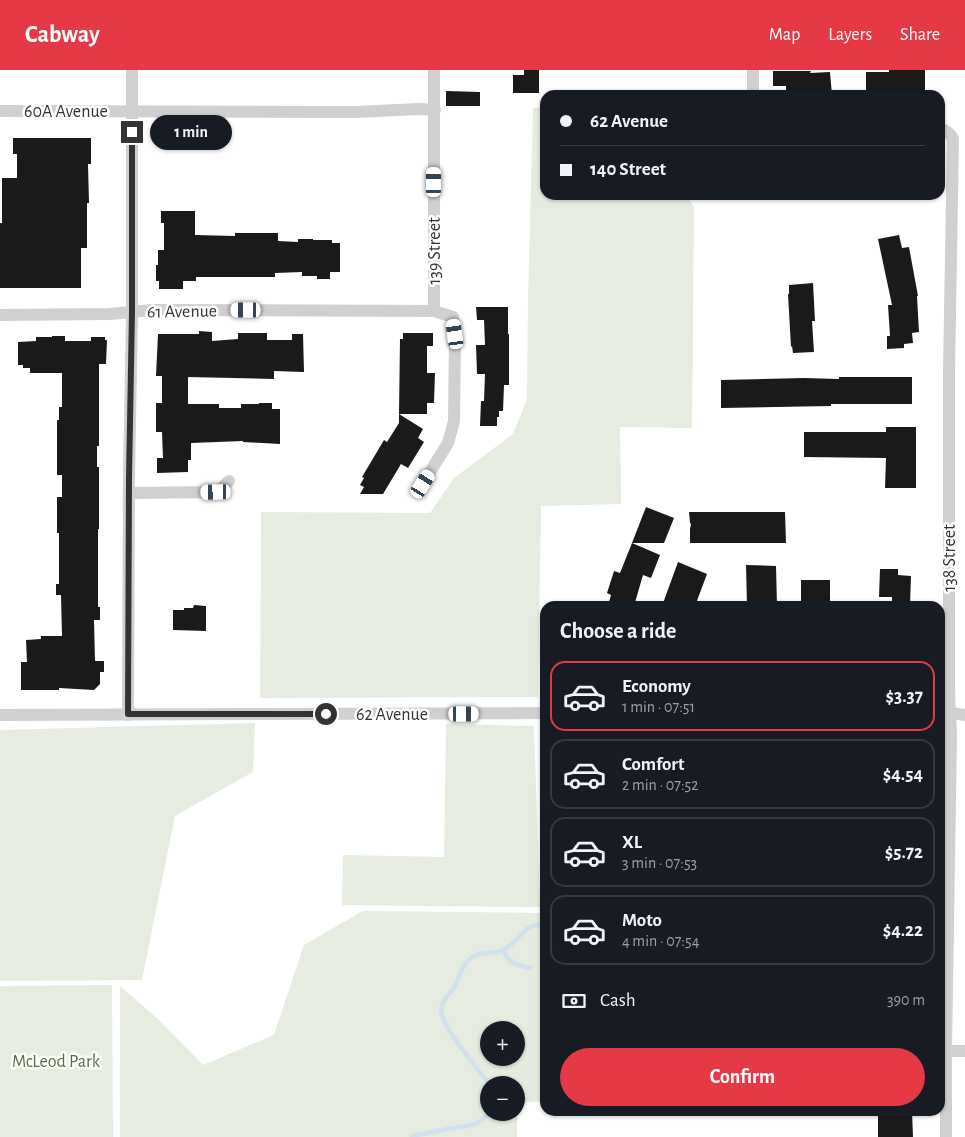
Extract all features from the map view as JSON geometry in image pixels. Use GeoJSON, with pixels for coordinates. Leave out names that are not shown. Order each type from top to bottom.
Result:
{"type":"FeatureCollection","features":[{"type":"Feature","properties":{"kind":"street"},"geometry":{"type":"LineString","coordinates":[[128,714],[132,312],[132,70]]}},
{"type":"Feature","properties":{"kind":"street","name":"139 Street"},"geometry":{"type":"LineString","coordinates":[[434,70],[434,311]]}},
{"type":"Feature","properties":{"kind":"street"},"geometry":{"type":"LineString","coordinates":[[753,70],[753,90]]}},
{"type":"Feature","properties":{"kind":"street","name":"60A Avenue"},"geometry":{"type":"LineString","coordinates":[[0,111],[356,112],[435,110]]}},
{"type":"Feature","properties":{"kind":"street","name":"138 Street"},"geometry":{"type":"LineString","coordinates":[[945,131],[951,134],[953,139],[949,371],[949,692],[945,712],[946,1137]]}},
{"type":"Feature","properties":{"kind":"street","name":"61 Avenue"},"geometry":{"type":"LineString","coordinates":[[0,315],[110,314],[152,310],[434,311],[453,317],[455,334],[454,421],[448,443],[420,488]]}},
{"type":"Feature","properties":{"kind":"street"},"geometry":{"type":"LineString","coordinates":[[129,493],[216,492],[229,481]]}},
{"type":"Feature","properties":{"kind":"street"},"geometry":{"type":"LineString","coordinates":[[945,712],[965,715]]}},
{"type":"Feature","properties":{"kind":"street","name":"62 Avenue"},"geometry":{"type":"LineString","coordinates":[[0,715],[540,713]]}},
{"type":"Feature","properties":{"kind":"street"},"geometry":{"type":"LineString","coordinates":[[946,1051],[965,1051]]}},
{"type":"Feature","properties":{"kind":"green space"},"geometry":{"type":"Polygon","coordinates":[[[540,107],[540,200],[689,200],[694,207],[692,428],[620,427],[621,504],[541,506],[538,697],[260,698],[261,512],[430,513],[454,478],[513,434],[527,399],[533,108],[540,107]]]}},
{"type":"Feature","properties":{"kind":"green space"},"geometry":{"type":"Polygon","coordinates":[[[255,723],[253,772],[175,816],[142,980],[0,981],[0,730],[255,723]]]}},
{"type":"Feature","properties":{"kind":"green space"},"geometry":{"type":"Polygon","coordinates":[[[446,724],[534,726],[540,907],[342,905],[343,855],[444,857],[446,724]]]}},
{"type":"Feature","properties":{"kind":"green space"},"geometry":{"type":"Polygon","coordinates":[[[363,911],[540,913],[540,1101],[525,1102],[525,1076],[480,1076],[480,1121],[517,1121],[517,1137],[120,1137],[120,986],[157,1018],[203,1065],[274,1035],[304,945],[363,911]]]}},
{"type":"Feature","properties":{"kind":"green space","name":"McLeod Park"},"geometry":{"type":"Polygon","coordinates":[[[112,985],[113,1137],[0,1137],[0,986],[112,985]]]}},
{"type":"Feature","properties":{"kind":"building"},"geometry":{"type":"Polygon","coordinates":[[[524,70],[539,70],[539,93],[513,93],[513,75],[524,75],[524,70]]]}},
{"type":"Feature","properties":{"kind":"building"},"geometry":{"type":"Polygon","coordinates":[[[889,70],[925,70],[925,90],[866,90],[866,72],[889,72],[889,70]]]}},
{"type":"Feature","properties":{"kind":"building"},"geometry":{"type":"Polygon","coordinates":[[[773,71],[830,72],[832,90],[786,90],[786,86],[773,86],[773,71]]]}},
{"type":"Feature","properties":{"kind":"building"},"geometry":{"type":"Polygon","coordinates":[[[446,91],[480,92],[480,106],[446,106],[446,91]]]}},
{"type":"Feature","properties":{"kind":"building"},"geometry":{"type":"Polygon","coordinates":[[[13,138],[91,138],[91,164],[88,164],[87,248],[81,248],[81,288],[0,288],[2,178],[17,178],[17,154],[13,154],[13,138]]]}},
{"type":"Feature","properties":{"kind":"building"},"geometry":{"type":"Polygon","coordinates":[[[161,211],[195,211],[195,235],[235,236],[235,233],[278,233],[278,241],[298,242],[298,239],[332,240],[332,243],[340,243],[340,272],[330,272],[330,279],[317,279],[317,276],[302,276],[302,272],[275,273],[275,277],[196,277],[196,281],[183,281],[183,289],[159,289],[159,281],[156,281],[156,265],[158,265],[158,250],[164,250],[164,223],[161,223],[161,211]]]}},
{"type":"Feature","properties":{"kind":"building"},"geometry":{"type":"Polygon","coordinates":[[[899,235],[902,248],[909,247],[918,296],[919,332],[912,333],[913,343],[904,344],[904,348],[887,349],[887,336],[890,336],[888,305],[892,305],[878,239],[899,235]]]}},
{"type":"Feature","properties":{"kind":"building"},"geometry":{"type":"Polygon","coordinates":[[[813,283],[815,321],[812,321],[814,352],[793,353],[791,347],[789,285],[813,283]]]}},
{"type":"Feature","properties":{"kind":"building"},"geometry":{"type":"Polygon","coordinates":[[[476,307],[508,307],[509,385],[504,385],[503,411],[499,411],[497,426],[480,426],[481,401],[484,401],[485,374],[477,374],[476,345],[485,345],[484,320],[477,320],[476,307]]]}},
{"type":"Feature","properties":{"kind":"building"},"geometry":{"type":"Polygon","coordinates":[[[199,331],[212,332],[212,341],[238,339],[238,333],[267,333],[267,340],[292,340],[292,334],[303,334],[304,372],[274,371],[274,379],[188,377],[188,404],[219,404],[219,408],[241,408],[241,404],[272,403],[272,409],[280,409],[280,444],[243,441],[191,443],[191,460],[188,460],[188,472],[157,473],[157,458],[163,458],[162,432],[156,432],[156,403],[162,403],[162,376],[156,376],[158,334],[199,334],[199,331]]]}},
{"type":"Feature","properties":{"kind":"building"},"geometry":{"type":"Polygon","coordinates":[[[403,333],[433,333],[433,346],[427,346],[427,373],[435,373],[434,403],[427,403],[427,414],[399,414],[400,339],[403,339],[403,333]]]}},
{"type":"Feature","properties":{"kind":"building"},"geometry":{"type":"Polygon","coordinates":[[[65,336],[65,341],[91,341],[91,337],[105,337],[105,340],[107,340],[106,364],[99,364],[99,446],[97,446],[97,467],[99,467],[98,607],[100,607],[100,620],[94,620],[95,661],[104,661],[104,672],[100,672],[100,684],[94,690],[59,688],[59,690],[21,690],[21,662],[27,662],[26,640],[41,639],[41,636],[62,636],[61,595],[56,595],[56,584],[59,584],[57,497],[62,497],[62,475],[57,475],[57,420],[59,420],[59,407],[62,407],[62,373],[30,373],[30,368],[23,368],[23,365],[18,365],[18,342],[36,341],[36,337],[65,336]]]}},
{"type":"Feature","properties":{"kind":"building"},"geometry":{"type":"Polygon","coordinates":[[[839,377],[912,377],[912,404],[831,404],[831,406],[721,408],[721,380],[839,379],[839,377]]]}},
{"type":"Feature","properties":{"kind":"building"},"geometry":{"type":"Polygon","coordinates":[[[399,414],[423,429],[418,438],[424,442],[408,468],[401,464],[383,494],[360,494],[364,487],[360,485],[364,478],[362,477],[384,440],[387,442],[399,423],[399,414]]]}},
{"type":"Feature","properties":{"kind":"building"},"geometry":{"type":"Polygon","coordinates":[[[886,427],[916,427],[916,488],[885,488],[886,458],[804,457],[804,432],[886,432],[886,427]]]}},
{"type":"Feature","properties":{"kind":"building"},"geometry":{"type":"Polygon","coordinates":[[[646,507],[674,518],[664,543],[632,543],[646,507]]]}},
{"type":"Feature","properties":{"kind":"building"},"geometry":{"type":"Polygon","coordinates":[[[689,512],[785,512],[786,543],[690,543],[691,524],[689,512]]]}},
{"type":"Feature","properties":{"kind":"building"},"geometry":{"type":"Polygon","coordinates":[[[632,543],[660,555],[651,578],[643,575],[635,601],[609,601],[611,595],[607,593],[614,571],[620,573],[632,543]]]}},
{"type":"Feature","properties":{"kind":"building"},"geometry":{"type":"Polygon","coordinates":[[[678,562],[707,574],[697,601],[664,601],[678,562]]]}},
{"type":"Feature","properties":{"kind":"building"},"geometry":{"type":"Polygon","coordinates":[[[746,565],[776,566],[777,601],[747,601],[746,565]]]}},
{"type":"Feature","properties":{"kind":"building"},"geometry":{"type":"Polygon","coordinates":[[[880,569],[898,569],[898,575],[911,576],[910,601],[892,601],[892,597],[879,597],[880,569]]]}},
{"type":"Feature","properties":{"kind":"building"},"geometry":{"type":"Polygon","coordinates":[[[801,580],[830,580],[830,601],[801,601],[801,580]]]}},
{"type":"Feature","properties":{"kind":"building"},"geometry":{"type":"Polygon","coordinates":[[[194,605],[206,606],[206,631],[173,630],[173,610],[193,608],[194,605]]]}},
{"type":"Feature","properties":{"kind":"building"},"geometry":{"type":"Polygon","coordinates":[[[878,1116],[912,1116],[913,1137],[878,1137],[878,1116]]]}},
{"type":"Feature","properties":{"kind":"waterway"},"geometry":{"type":"LineString","coordinates":[[483,1076],[453,1037],[442,1017],[442,1005],[472,957],[504,950],[527,929],[540,924]]}},
{"type":"Feature","properties":{"kind":"waterway"},"geometry":{"type":"LineString","coordinates":[[503,951],[514,964],[531,968]]}},
{"type":"Feature","properties":{"kind":"waterway"},"geometry":{"type":"LineString","coordinates":[[412,1137],[476,1124],[480,1121]]}},
{"type":"Feature","properties":{"kind":"route"},"geometry":{"type":"LineString","coordinates":[[132,132],[128,714],[326,714]]}}]}
